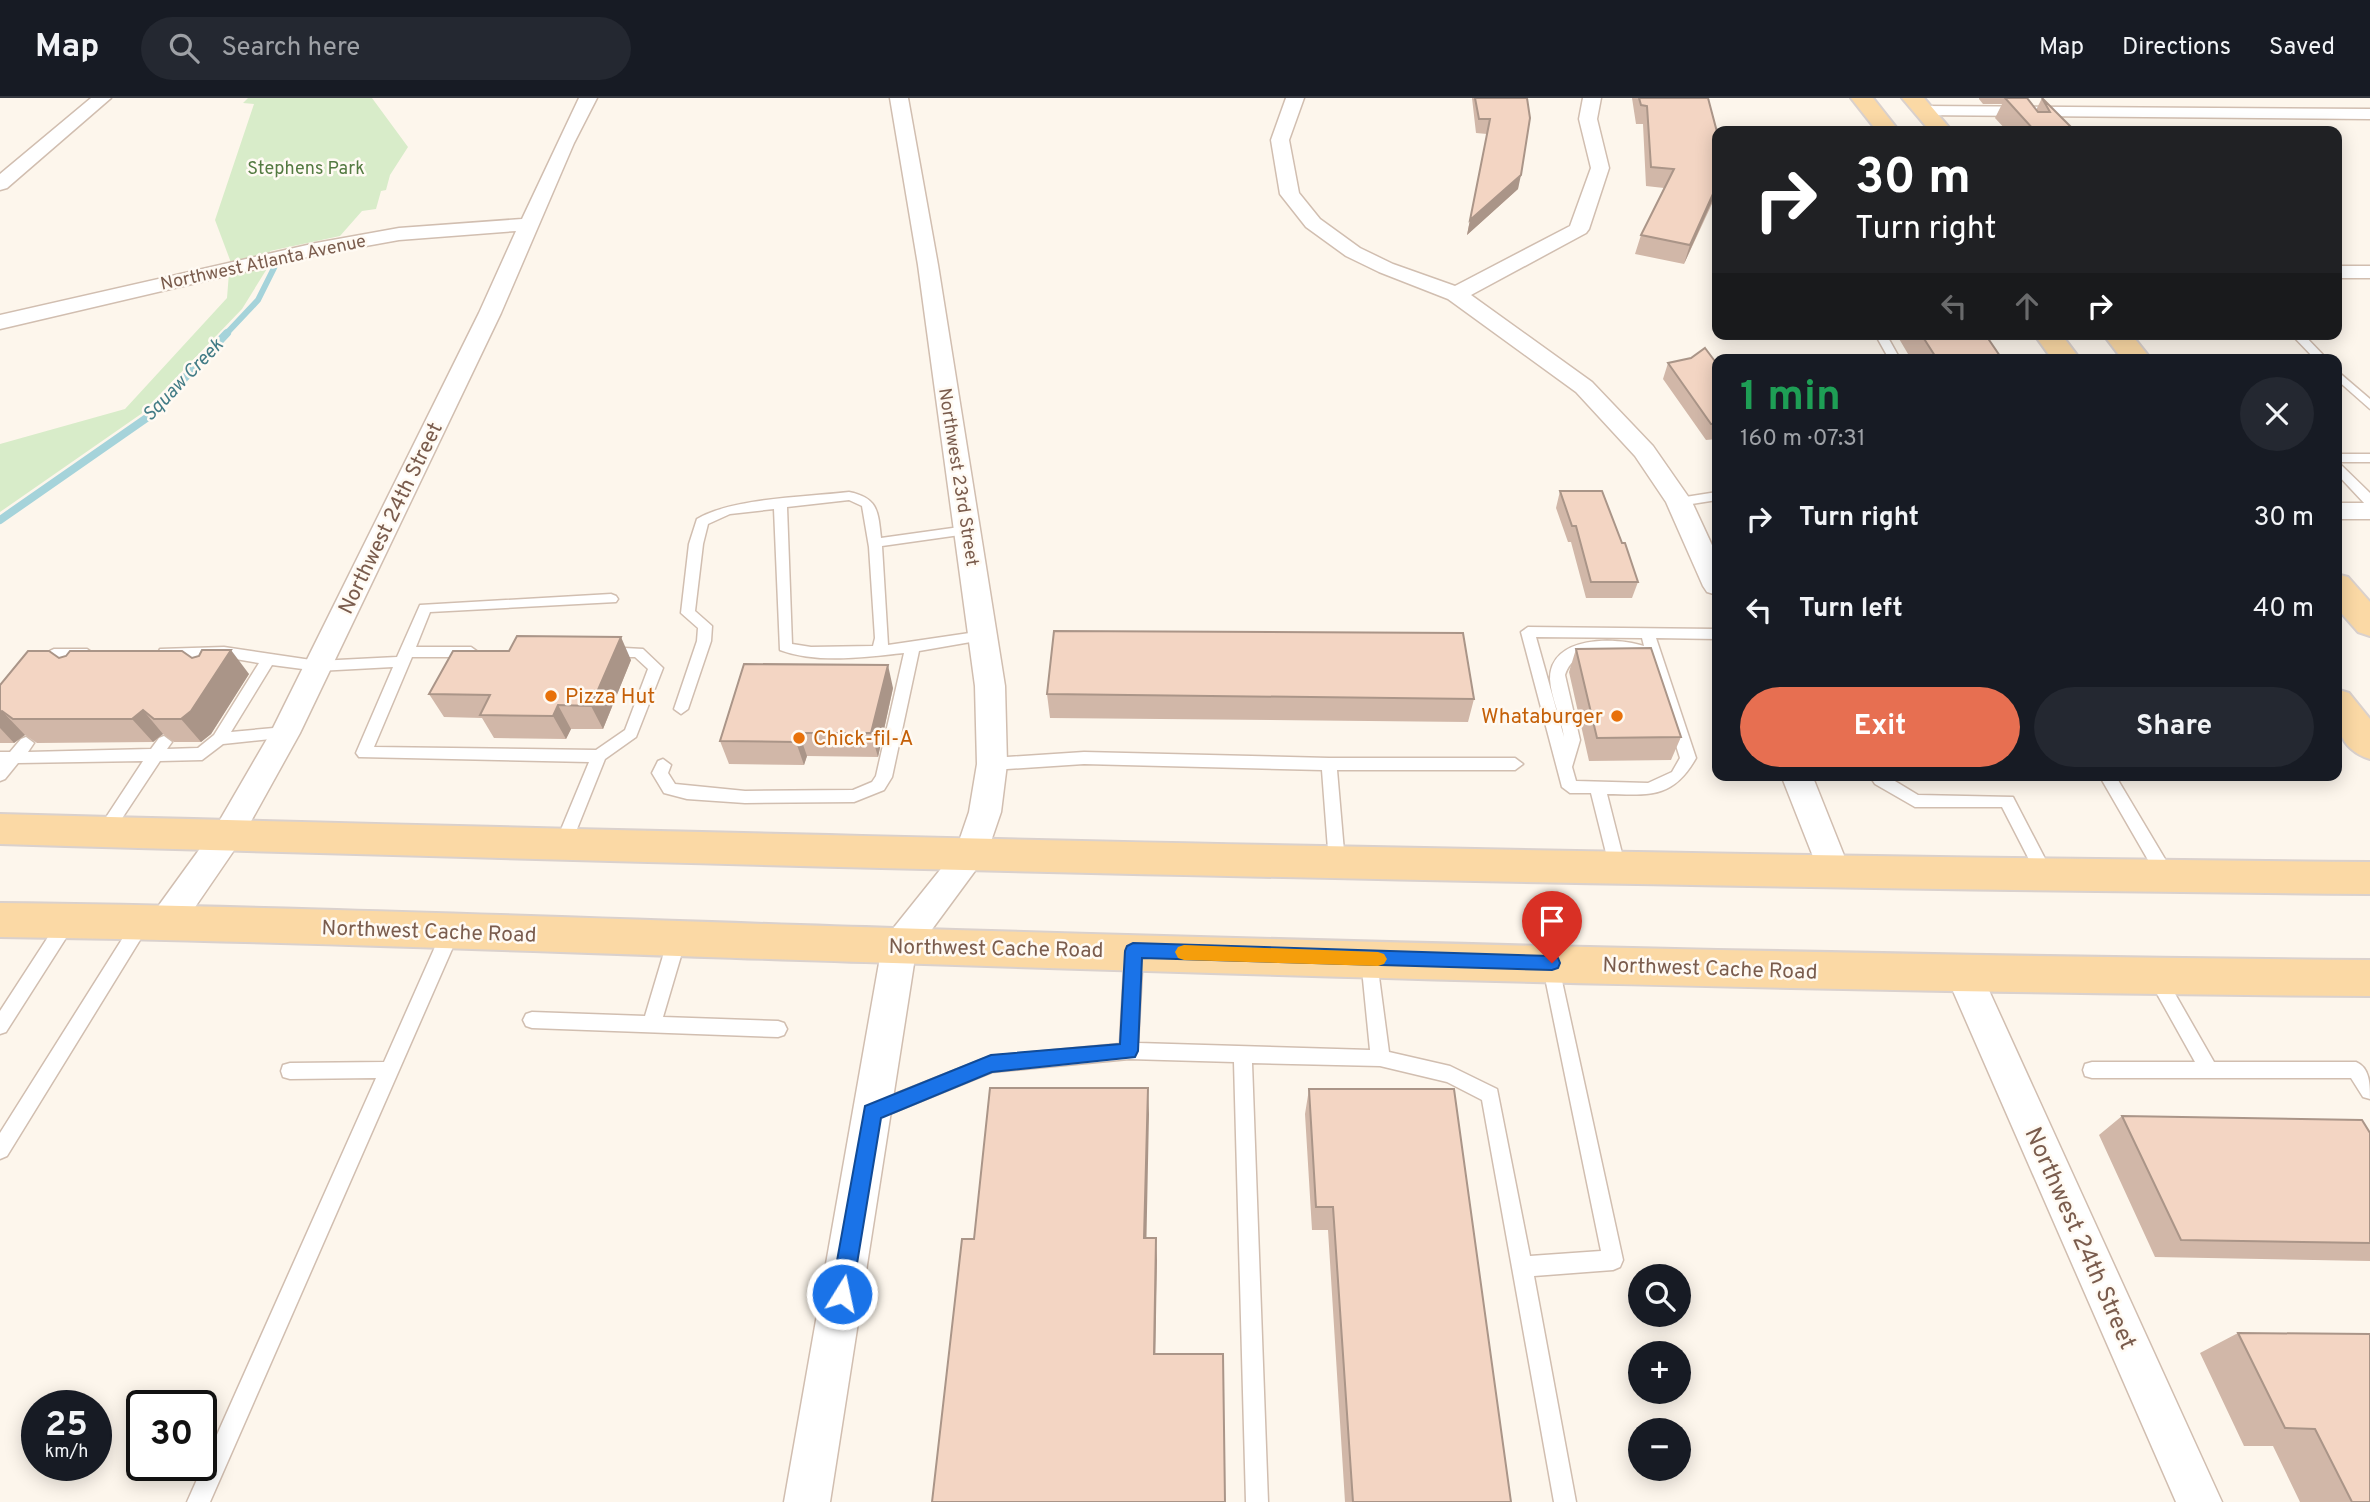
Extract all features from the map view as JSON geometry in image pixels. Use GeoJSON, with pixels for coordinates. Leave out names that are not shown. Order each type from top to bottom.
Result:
{"type":"FeatureCollection","features":[{"type":"Feature","properties":{"kind":"main road"},"geometry":{"type":"LineString","coordinates":[[1862,98],[1884,126]]}},
{"type":"Feature","properties":{"kind":"main road"},"geometry":{"type":"LineString","coordinates":[[1919,105],[1937,126]]}},
{"type":"Feature","properties":{"kind":"main road"},"geometry":{"type":"LineString","coordinates":[[2052,340],[2062,354]]}},
{"type":"Feature","properties":{"kind":"main road"},"geometry":{"type":"LineString","coordinates":[[2121,340],[2133,354]]}},
{"type":"Feature","properties":{"kind":"main road"},"geometry":{"type":"LineString","coordinates":[[2342,592],[2370,624]]}},
{"type":"Feature","properties":{"kind":"main road"},"geometry":{"type":"LineString","coordinates":[[2342,710],[2370,745]]}},
{"type":"Feature","properties":{"kind":"main road"},"geometry":{"type":"LineString","coordinates":[[0,829],[970,856],[1835,873],[2370,878]]}},
{"type":"Feature","properties":{"kind":"main road","name":"Northwest Cache Road"},"geometry":{"type":"LineString","coordinates":[[0,920],[154,922],[899,946],[1964,975],[2370,978]]}},
{"type":"Feature","properties":{"kind":"street"},"geometry":{"type":"LineString","coordinates":[[0,184],[102,98]]}},
{"type":"Feature","properties":{"kind":"street","name":"Northwest 24th Street"},"geometry":{"type":"LineString","coordinates":[[154,922],[228,834],[285,733],[490,313],[588,98]]}},
{"type":"Feature","properties":{"kind":"street","name":"Northwest 23rd Street"},"geometry":{"type":"LineString","coordinates":[[899,98],[928,265],[990,685],[992,764],[985,812],[970,856],[899,946]]}},
{"type":"Feature","properties":{"kind":"street"},"geometry":{"type":"LineString","coordinates":[[1295,98],[1280,139],[1290,194],[1313,223],[1353,252],[1386,268],[1456,294],[1584,387],[1644,451],[1679,502],[1712,575]]}},
{"type":"Feature","properties":{"kind":"street"},"geometry":{"type":"LineString","coordinates":[[1456,294],[1579,229],[1600,169],[1588,118],[1592,98]]}},
{"type":"Feature","properties":{"kind":"street"},"geometry":{"type":"LineString","coordinates":[[1919,105],[2023,117],[2370,114]]}},
{"type":"Feature","properties":{"kind":"street","name":"Northwest Atlanta Avenue"},"geometry":{"type":"LineString","coordinates":[[0,322],[316,249],[399,233],[530,224]]}},
{"type":"Feature","properties":{"kind":"street"},"geometry":{"type":"LineString","coordinates":[[2342,272],[2370,272]]}},
{"type":"Feature","properties":{"kind":"street"},"geometry":{"type":"LineString","coordinates":[[2342,511],[2370,511]]}},
{"type":"Feature","properties":{"kind":"street"},"geometry":{"type":"LineString","coordinates":[[1798,781],[1835,873]]}},
{"type":"Feature","properties":{"kind":"street"},"geometry":{"type":"LineString","coordinates":[[807,1502],[899,946]]}},
{"type":"Feature","properties":{"kind":"street","name":"Northwest 24th Street"},"geometry":{"type":"LineString","coordinates":[[1964,975],[2199,1502]]}},
{"type":"Feature","properties":{"kind":"lane"},"geometry":{"type":"LineString","coordinates":[[2302,340],[2317,354]]}},
{"type":"Feature","properties":{"kind":"lane"},"geometry":{"type":"LineString","coordinates":[[2342,379],[2370,405]]}},
{"type":"Feature","properties":{"kind":"lane"},"geometry":{"type":"LineString","coordinates":[[2342,458],[2370,458]]}},
{"type":"Feature","properties":{"kind":"lane"},"geometry":{"type":"LineString","coordinates":[[2342,471],[2370,501]]}},
{"type":"Feature","properties":{"kind":"lane"},"geometry":{"type":"LineString","coordinates":[[681,709],[704,641],[705,626],[688,612],[696,544],[702,522],[715,514],[780,503],[849,496],[863,499],[870,508],[874,543],[882,638],[879,652]]}},
{"type":"Feature","properties":{"kind":"lane"},"geometry":{"type":"LineString","coordinates":[[1679,502],[1712,497]]}},
{"type":"Feature","properties":{"kind":"lane"},"geometry":{"type":"LineString","coordinates":[[780,503],[785,647],[799,652],[879,652],[983,636]]}},
{"type":"Feature","properties":{"kind":"lane"},"geometry":{"type":"LineString","coordinates":[[874,543],[967,530]]}},
{"type":"Feature","properties":{"kind":"lane"},"geometry":{"type":"LineString","coordinates":[[599,756],[364,753],[425,608],[611,599]]}},
{"type":"Feature","properties":{"kind":"lane"},"geometry":{"type":"LineString","coordinates":[[1647,633],[1688,758],[1677,776],[1650,789],[1570,787],[1528,632],[1647,633],[1712,634]]}},
{"type":"Feature","properties":{"kind":"lane"},"geometry":{"type":"LineString","coordinates":[[1565,768],[1573,741],[1558,686],[1558,666],[1567,654],[1590,646],[1628,645],[1654,654]]}},
{"type":"Feature","properties":{"kind":"lane"},"geometry":{"type":"LineString","coordinates":[[663,765],[660,773],[670,789],[687,793],[746,797],[854,796],[878,786],[884,776],[912,649]]}},
{"type":"Feature","properties":{"kind":"lane"},"geometry":{"type":"LineString","coordinates":[[147,653],[268,660],[318,666],[488,652]]}},
{"type":"Feature","properties":{"kind":"lane"},"geometry":{"type":"LineString","coordinates":[[563,844],[599,756],[631,733],[656,668],[638,652],[584,652]]}},
{"type":"Feature","properties":{"kind":"lane"},"geometry":{"type":"LineString","coordinates":[[31,683],[54,654],[102,654],[80,674]]}},
{"type":"Feature","properties":{"kind":"lane"},"geometry":{"type":"LineString","coordinates":[[7,758],[201,754],[219,739],[268,660]]}},
{"type":"Feature","properties":{"kind":"lane"},"geometry":{"type":"LineString","coordinates":[[219,739],[285,733]]}},
{"type":"Feature","properties":{"kind":"lane"},"geometry":{"type":"LineString","coordinates":[[105,831],[164,742]]}},
{"type":"Feature","properties":{"kind":"lane"},"geometry":{"type":"LineString","coordinates":[[0,775],[7,758],[26,743]]}},
{"type":"Feature","properties":{"kind":"lane"},"geometry":{"type":"LineString","coordinates":[[992,764],[1084,758],[1329,764],[1515,764]]}},
{"type":"Feature","properties":{"kind":"lane"},"geometry":{"type":"LineString","coordinates":[[1329,764],[1337,863]]}},
{"type":"Feature","properties":{"kind":"lane"},"geometry":{"type":"LineString","coordinates":[[1883,781],[1915,801],[2007,801],[2045,874]]}},
{"type":"Feature","properties":{"kind":"lane"},"geometry":{"type":"LineString","coordinates":[[2111,781],[2165,874]]}},
{"type":"Feature","properties":{"kind":"lane"},"geometry":{"type":"LineString","coordinates":[[1598,789],[1618,869]]}},
{"type":"Feature","properties":{"kind":"lane"},"geometry":{"type":"LineString","coordinates":[[0,1026],[68,921]]}},
{"type":"Feature","properties":{"kind":"lane"},"geometry":{"type":"LineString","coordinates":[[0,1150],[154,922]]}},
{"type":"Feature","properties":{"kind":"lane"},"geometry":{"type":"LineString","coordinates":[[198,1502],[451,931]]}},
{"type":"Feature","properties":{"kind":"lane"},"geometry":{"type":"LineString","coordinates":[[652,1024],[677,939]]}},
{"type":"Feature","properties":{"kind":"lane"},"geometry":{"type":"LineString","coordinates":[[1129,1051],[1133,951]]}},
{"type":"Feature","properties":{"kind":"lane"},"geometry":{"type":"LineString","coordinates":[[1370,959],[1380,1058]]}},
{"type":"Feature","properties":{"kind":"lane"},"geometry":{"type":"LineString","coordinates":[[1523,1267],[1613,1261],[1552,963]]}},
{"type":"Feature","properties":{"kind":"lane"},"geometry":{"type":"LineString","coordinates":[[2155,976],[2209,1070]]}},
{"type":"Feature","properties":{"kind":"lane"},"geometry":{"type":"LineString","coordinates":[[531,1020],[778,1030]]}},
{"type":"Feature","properties":{"kind":"lane"},"geometry":{"type":"LineString","coordinates":[[872,1112],[991,1064],[1129,1051],[1380,1058],[1450,1074],[1490,1095],[1565,1502]]}},
{"type":"Feature","properties":{"kind":"lane"},"geometry":{"type":"LineString","coordinates":[[1243,1054],[1257,1502]]}},
{"type":"Feature","properties":{"kind":"lane"},"geometry":{"type":"LineString","coordinates":[[290,1071],[389,1070]]}},
{"type":"Feature","properties":{"kind":"lane"},"geometry":{"type":"LineString","coordinates":[[2092,1070],[2356,1070],[2370,1091]]}},
{"type":"Feature","properties":{"kind":"green space","name":"Stephens Park"},"geometry":{"type":"Polygon","coordinates":[[[248,98],[372,98],[408,147],[390,175],[386,190],[381,191],[376,209],[362,211],[340,236],[270,251],[268,267],[242,309],[141,414],[0,512],[0,444],[125,409],[227,298],[230,260],[215,220],[254,104],[243,103],[248,98]]]}},
{"type":"Feature","properties":{"kind":"building"},"geometry":{"type":"Polygon","coordinates":[[[1475,98],[1527,98],[1530,118],[1521,175],[1470,220],[1490,119],[1479,119],[1475,98]]]}},
{"type":"Feature","properties":{"kind":"building"},"geometry":{"type":"Polygon","coordinates":[[[1639,98],[1708,98],[1715,126],[1712,126],[1712,196],[1690,245],[1641,235],[1674,169],[1651,167],[1647,106],[1641,105],[1639,98]]]}},
{"type":"Feature","properties":{"kind":"building"},"geometry":{"type":"Polygon","coordinates":[[[2005,98],[2027,98],[2038,112],[2050,112],[2042,98],[2070,126],[2030,126],[2005,98]]]}},
{"type":"Feature","properties":{"kind":"building"},"geometry":{"type":"Polygon","coordinates":[[[1925,340],[1989,340],[1999,354],[1934,354],[1925,340]]]}},
{"type":"Feature","properties":{"kind":"building"},"geometry":{"type":"Polygon","coordinates":[[[1705,348],[1712,357],[1712,424],[1668,363],[1691,358],[1705,348]]]}},
{"type":"Feature","properties":{"kind":"building"},"geometry":{"type":"Polygon","coordinates":[[[1560,491],[1602,491],[1622,543],[1625,543],[1638,582],[1591,582],[1576,526],[1572,526],[1560,491]]]}},
{"type":"Feature","properties":{"kind":"building"},"geometry":{"type":"Polygon","coordinates":[[[1054,631],[1463,633],[1474,699],[1047,694],[1054,631]]]}},
{"type":"Feature","properties":{"kind":"building"},"geometry":{"type":"Polygon","coordinates":[[[517,636],[621,637],[591,706],[558,705],[553,716],[480,715],[490,695],[429,694],[453,651],[509,651],[517,636]]]}},
{"type":"Feature","properties":{"kind":"building"},"geometry":{"type":"Polygon","coordinates":[[[1651,648],[1681,737],[1597,738],[1576,649],[1651,648]]]}},
{"type":"Feature","properties":{"kind":"building"},"geometry":{"type":"Polygon","coordinates":[[[202,650],[231,650],[191,711],[181,719],[154,719],[143,710],[132,719],[13,719],[2,711],[0,713],[0,685],[28,651],[49,651],[59,658],[70,651],[182,651],[192,658],[199,656],[202,650]]]}},
{"type":"Feature","properties":{"kind":"building"},"geometry":{"type":"Polygon","coordinates":[[[744,664],[888,665],[871,733],[799,733],[796,742],[720,741],[744,664]]]}},
{"type":"Feature","properties":{"kind":"building"},"geometry":{"type":"Polygon","coordinates":[[[990,1088],[1148,1088],[1144,1238],[1156,1238],[1154,1354],[1223,1354],[1225,1502],[932,1502],[962,1239],[974,1239],[990,1088]]]}},
{"type":"Feature","properties":{"kind":"building"},"geometry":{"type":"Polygon","coordinates":[[[1309,1089],[1454,1089],[1511,1502],[1353,1502],[1333,1207],[1316,1207],[1309,1089]]]}},
{"type":"Feature","properties":{"kind":"building"},"geometry":{"type":"Polygon","coordinates":[[[2122,1116],[2362,1120],[2370,1133],[2370,1243],[2181,1240],[2122,1116]]]}},
{"type":"Feature","properties":{"kind":"building"},"geometry":{"type":"Polygon","coordinates":[[[2238,1333],[2370,1334],[2370,1502],[2352,1502],[2315,1429],[2285,1428],[2238,1333]]]}},
{"type":"Feature","properties":{"kind":"waterway","name":"Squaw Creek"},"geometry":{"type":"LineString","coordinates":[[226,334],[258,300],[275,266]]}},
{"type":"Feature","properties":{"kind":"waterway","name":"Squaw Creek"},"geometry":{"type":"LineString","coordinates":[[0,520],[148,417],[227,333]]}},
{"type":"Feature","properties":{"kind":"slow traffic"},"geometry":{"type":"LineString","coordinates":[[1184,952],[1378,959]]}},
{"type":"Feature","properties":{"kind":"place","name":"Pizza Hut"},"geometry":{"type":"Point","coordinates":[551,696]}},
{"type":"Feature","properties":{"kind":"place","name":"Whataburger"},"geometry":{"type":"Point","coordinates":[1617,716]}},
{"type":"Feature","properties":{"kind":"place","name":"Chick-fil-A"},"geometry":{"type":"Point","coordinates":[799,738]}},
{"type":"Feature","properties":{"kind":"route"},"geometry":{"type":"LineString","coordinates":[[842,1294],[872,1112],[991,1064],[1129,1051],[1133,951],[1552,963]]}}]}
